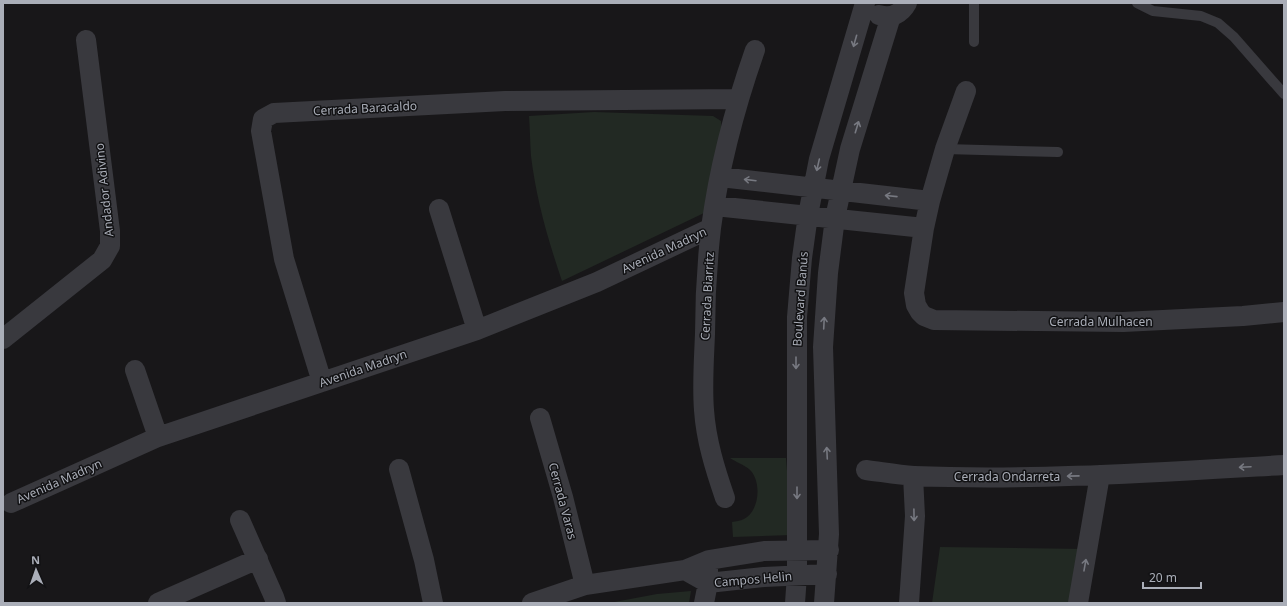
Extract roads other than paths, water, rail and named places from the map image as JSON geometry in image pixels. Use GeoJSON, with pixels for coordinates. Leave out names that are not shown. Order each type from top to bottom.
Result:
{"type":"FeatureCollection","features":[{"type":"Feature","properties":{"kind":"street"},"geometry":{"type":"LineString","coordinates":[[866,3],[873,12],[885,17],[898,14],[903,10],[907,3]]}},
{"type":"Feature","properties":{"kind":"street","name":"Boulevard Banús"},"geometry":{"type":"LineString","coordinates":[[795,603],[797,575],[797,317],[802,258],[813,187],[829,122],[866,3]]}},
{"type":"Feature","properties":{"kind":"street","name":"Boulevard Banús"},"geometry":{"type":"LineString","coordinates":[[824,603],[829,550],[829,495],[823,347],[828,274],[835,218],[850,149],[891,16]]}},
{"type":"Feature","properties":{"kind":"street","name":"Andador Adivino"},"geometry":{"type":"LineString","coordinates":[[3,339],[102,260],[110,246],[110,231],[86,40]]}},
{"type":"Feature","properties":{"kind":"street","name":"Cerrada Biarritz"},"geometry":{"type":"LineString","coordinates":[[725,498],[710,451],[704,410],[705,312],[711,228],[720,177],[728,138],[755,50]]}},
{"type":"Feature","properties":{"kind":"street"},"geometry":{"type":"LineString","coordinates":[[715,206],[924,228],[945,149],[966,91]]}},
{"type":"Feature","properties":{"kind":"street","name":"Cerrada Baracaldo"},"geometry":{"type":"LineString","coordinates":[[322,382],[284,259],[261,131],[263,119],[274,113],[505,101],[739,99]]}},
{"type":"Feature","properties":{"kind":"street"},"geometry":{"type":"LineString","coordinates":[[720,177],[930,201]]}},
{"type":"Feature","properties":{"kind":"street"},"geometry":{"type":"LineString","coordinates":[[439,209],[477,330]]}},
{"type":"Feature","properties":{"kind":"street","name":"Avenida Madryn"},"geometry":{"type":"LineString","coordinates":[[11,503],[158,437],[477,330],[597,282],[711,228]]}},
{"type":"Feature","properties":{"kind":"street","name":"Cerrada Mulhacen"},"geometry":{"type":"LineString","coordinates":[[924,228],[914,293],[916,306],[920,312],[924,316],[934,320],[1123,322],[1243,316],[1284,312]]}},
{"type":"Feature","properties":{"kind":"street"},"geometry":{"type":"LineString","coordinates":[[135,370],[158,437]]}},
{"type":"Feature","properties":{"kind":"street","name":"Cerrada Varas"},"geometry":{"type":"LineString","coordinates":[[540,418],[563,496],[585,585]]}},
{"type":"Feature","properties":{"kind":"street","name":"Cerrada Ondarreta"},"geometry":{"type":"LineString","coordinates":[[866,470],[913,476],[1100,476],[1284,465]]}},
{"type":"Feature","properties":{"kind":"street"},"geometry":{"type":"LineString","coordinates":[[399,469],[424,560],[433,603]]}},
{"type":"Feature","properties":{"kind":"street"},"geometry":{"type":"LineString","coordinates":[[909,603],[915,516],[913,476]]}},
{"type":"Feature","properties":{"kind":"street"},"geometry":{"type":"LineString","coordinates":[[1078,603],[1100,476]]}},
{"type":"Feature","properties":{"kind":"street"},"geometry":{"type":"LineString","coordinates":[[240,520],[276,603]]}},
{"type":"Feature","properties":{"kind":"street","name":"Campos Helin"},"geometry":{"type":"LineString","coordinates":[[685,570],[709,560],[764,551],[829,550]]}},
{"type":"Feature","properties":{"kind":"street"},"geometry":{"type":"LineString","coordinates":[[158,603],[258,559]]}},
{"type":"Feature","properties":{"kind":"street"},"geometry":{"type":"LineString","coordinates":[[704,603],[708,583],[709,560]]}},
{"type":"Feature","properties":{"kind":"street"},"geometry":{"type":"LineString","coordinates":[[532,603],[585,585],[685,570]]}},
{"type":"Feature","properties":{"kind":"street","name":"Campos Helin"},"geometry":{"type":"LineString","coordinates":[[685,570],[708,583],[764,577],[827,574]]}},
{"type":"Feature","properties":{"kind":"lane"},"geometry":{"type":"LineString","coordinates":[[974,3],[974,42]]}},
{"type":"Feature","properties":{"kind":"lane"},"geometry":{"type":"LineString","coordinates":[[1137,3],[1153,11],[1201,16],[1218,23],[1234,38],[1284,94]]}},
{"type":"Feature","properties":{"kind":"lane"},"geometry":{"type":"LineString","coordinates":[[945,149],[1058,152]]}}]}
